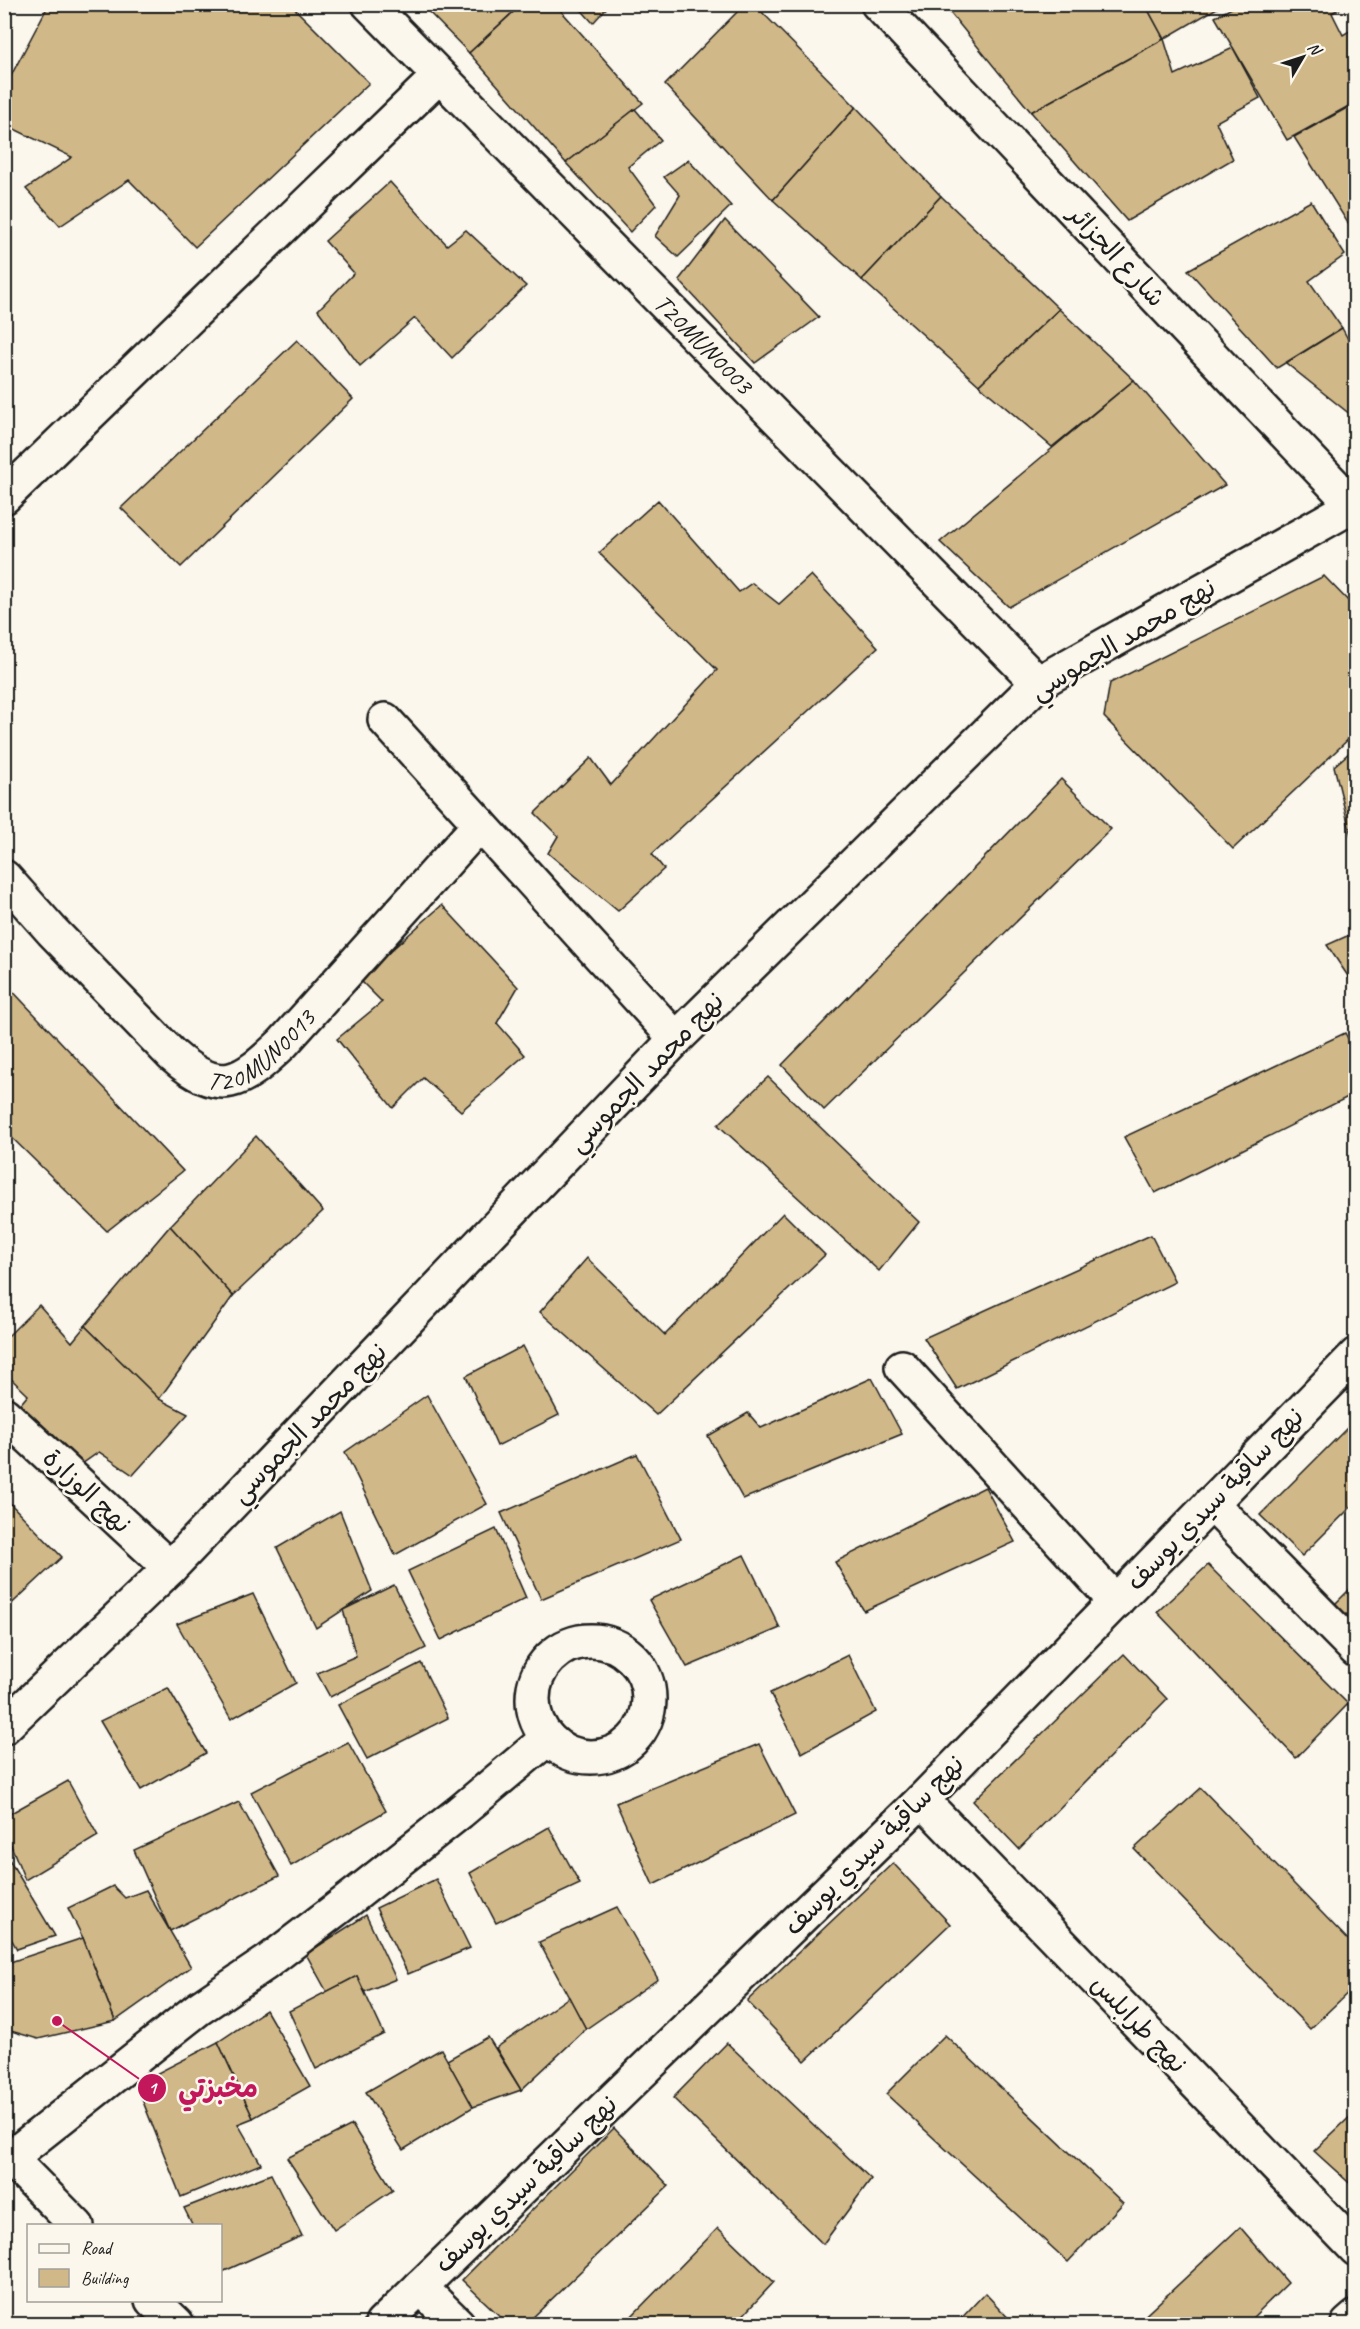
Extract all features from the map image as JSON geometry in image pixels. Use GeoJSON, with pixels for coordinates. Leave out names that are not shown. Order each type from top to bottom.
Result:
{"type":"FeatureCollection","features":[{"type":"Feature","properties":{"kind":"street","name":"T20MUN0003"},"geometry":{"type":"LineString","coordinates":[[369,4],[1038,683]]}},
{"type":"Feature","properties":{"kind":"street","name":"شارع الجزائر"},"geometry":{"type":"LineString","coordinates":[[888,7],[1355,506]]}},
{"type":"Feature","properties":{"kind":"street"},"geometry":{"type":"LineString","coordinates":[[4,497],[439,76]]}},
{"type":"Feature","properties":{"kind":"street","name":"نهج محمد الجموسي"},"geometry":{"type":"LineString","coordinates":[[4,1727],[170,1568],[676,1040],[1038,683],[1355,506]]}},
{"type":"Feature","properties":{"kind":"street"},"geometry":{"type":"LineString","coordinates":[[385,720],[676,1040]]}},
{"type":"Feature","properties":{"kind":"street","name":"T20MUN0013"},"geometry":{"type":"LineString","coordinates":[[4,877],[52,931],[172,1056],[190,1071],[212,1081],[232,1080],[255,1070],[284,1043],[480,824]]}},
{"type":"Feature","properties":{"kind":"street","name":"نهج ساقية سيدي يوسف"},"geometry":{"type":"LineString","coordinates":[[382,2325],[922,1800],[1356,1355]]}},
{"type":"Feature","properties":{"kind":"street"},"geometry":{"type":"LineString","coordinates":[[902,1367],[1116,1602]]}},
{"type":"Feature","properties":{"kind":"street","name":"نهج الوزارة"},"geometry":{"type":"LineString","coordinates":[[4,1414],[170,1568]]}},
{"type":"Feature","properties":{"kind":"street"},"geometry":{"type":"LineString","coordinates":[[1210,1503],[1356,1650]]}},
{"type":"Feature","properties":{"kind":"street"},"geometry":{"type":"LineString","coordinates":[[76,2224],[7,2155],[198,2009],[266,1963],[460,1812],[548,1738]]}},
{"type":"Feature","properties":{"kind":"street","name":"نهج طرابلس"},"geometry":{"type":"LineString","coordinates":[[922,1800],[1356,2249]]}},
{"type":"Feature","properties":{"kind":"street"},"geometry":{"type":"LineString","coordinates":[[420,2287],[458,2325]]}},
{"type":"Feature","properties":{"kind":"street"},"geometry":{"type":"LineString","coordinates":[[154,2302],[177,2325]]}},
{"type":"Feature","properties":{"kind":"street"},"geometry":{"type":"LineString","coordinates":[[1348,2325],[1356,2317]]}},
{"type":"Feature","properties":{"kind":"building"},"geometry":{"type":"Polygon","coordinates":[[[49,4],[290,4],[369,83],[195,247],[129,180],[60,226],[26,189],[72,157],[4,124],[4,89],[49,4]]]}},
{"type":"Feature","properties":{"kind":"building"},"geometry":{"type":"Polygon","coordinates":[[[421,4],[522,4],[469,53],[421,4]]]}},
{"type":"Feature","properties":{"kind":"building"},"geometry":{"type":"Polygon","coordinates":[[[522,4],[555,4],[643,103],[566,163],[469,53],[522,4]]]}},
{"type":"Feature","properties":{"kind":"building"},"geometry":{"type":"Polygon","coordinates":[[[576,4],[610,4],[593,23],[576,4]]]}},
{"type":"Feature","properties":{"kind":"building"},"geometry":{"type":"Polygon","coordinates":[[[745,4],[754,4],[856,107],[773,200],[665,85],[745,4]]]}},
{"type":"Feature","properties":{"kind":"building"},"geometry":{"type":"Polygon","coordinates":[[[956,4],[1145,4],[1164,39],[1031,112],[947,9],[956,4]]]}},
{"type":"Feature","properties":{"kind":"building"},"geometry":{"type":"Polygon","coordinates":[[[1145,4],[1224,4],[1164,39],[1145,4]]]}},
{"type":"Feature","properties":{"kind":"building"},"geometry":{"type":"Polygon","coordinates":[[[1239,4],[1347,4],[1332,13],[1343,35],[1356,27],[1356,102],[1287,140],[1215,17],[1239,4]]]}},
{"type":"Feature","properties":{"kind":"building"},"geometry":{"type":"Polygon","coordinates":[[[1164,39],[1175,75],[1233,48],[1260,98],[1216,122],[1233,159],[1127,221],[1031,112],[1164,39]]]}},
{"type":"Feature","properties":{"kind":"building"},"geometry":{"type":"Polygon","coordinates":[[[1356,103],[1356,236],[1294,137],[1356,103]]]}},
{"type":"Feature","properties":{"kind":"building"},"geometry":{"type":"Polygon","coordinates":[[[856,107],[941,196],[862,280],[773,200],[856,107]]]}},
{"type":"Feature","properties":{"kind":"building"},"geometry":{"type":"Polygon","coordinates":[[[635,109],[661,140],[628,167],[656,205],[630,232],[566,163],[635,109]]]}},
{"type":"Feature","properties":{"kind":"building"},"geometry":{"type":"Polygon","coordinates":[[[688,160],[731,206],[678,257],[655,236],[680,195],[664,177],[688,160]]]}},
{"type":"Feature","properties":{"kind":"building"},"geometry":{"type":"Polygon","coordinates":[[[390,182],[447,245],[466,230],[526,286],[452,358],[415,318],[360,366],[318,310],[354,273],[325,241],[390,182]]]}},
{"type":"Feature","properties":{"kind":"building"},"geometry":{"type":"Polygon","coordinates":[[[941,196],[1059,309],[979,385],[862,280],[941,196]]]}},
{"type":"Feature","properties":{"kind":"building"},"geometry":{"type":"Polygon","coordinates":[[[1311,201],[1345,255],[1309,281],[1342,328],[1277,368],[1188,270],[1311,201]]]}},
{"type":"Feature","properties":{"kind":"building"},"geometry":{"type":"Polygon","coordinates":[[[725,220],[819,317],[755,363],[679,280],[725,220]]]}},
{"type":"Feature","properties":{"kind":"building"},"geometry":{"type":"Polygon","coordinates":[[[1059,309],[1134,380],[1052,447],[979,385],[1059,309]]]}},
{"type":"Feature","properties":{"kind":"building"},"geometry":{"type":"Polygon","coordinates":[[[1342,328],[1356,354],[1356,419],[1286,363],[1342,328]]]}},
{"type":"Feature","properties":{"kind":"building"},"geometry":{"type":"Polygon","coordinates":[[[297,340],[353,399],[181,567],[121,508],[297,340]]]}},
{"type":"Feature","properties":{"kind":"building"},"geometry":{"type":"Polygon","coordinates":[[[1134,380],[1225,485],[1009,607],[940,542],[1134,380]]]}},
{"type":"Feature","properties":{"kind":"building"},"geometry":{"type":"Polygon","coordinates":[[[658,500],[739,592],[752,583],[779,604],[811,575],[878,647],[652,854],[664,869],[618,911],[548,853],[558,836],[535,813],[591,758],[611,785],[717,670],[599,553],[658,500]]]}},
{"type":"Feature","properties":{"kind":"building"},"geometry":{"type":"Polygon","coordinates":[[[1324,576],[1356,609],[1356,732],[1233,849],[1104,717],[1110,683],[1324,576]]]}},
{"type":"Feature","properties":{"kind":"building"},"geometry":{"type":"Polygon","coordinates":[[[1356,747],[1356,855],[1334,766],[1356,747]]]}},
{"type":"Feature","properties":{"kind":"building"},"geometry":{"type":"Polygon","coordinates":[[[1061,779],[1111,829],[824,1110],[782,1065],[1061,779]]]}},
{"type":"Feature","properties":{"kind":"building"},"geometry":{"type":"Polygon","coordinates":[[[442,905],[518,987],[497,1023],[525,1055],[461,1111],[423,1078],[393,1108],[337,1039],[382,1002],[359,979],[442,905]]]}},
{"type":"Feature","properties":{"kind":"building"},"geometry":{"type":"Polygon","coordinates":[[[1356,932],[1356,988],[1327,945],[1356,932]]]}},
{"type":"Feature","properties":{"kind":"building"},"geometry":{"type":"Polygon","coordinates":[[[4,982],[183,1171],[107,1231],[4,1130],[4,982]]]}},
{"type":"Feature","properties":{"kind":"building"},"geometry":{"type":"Polygon","coordinates":[[[1345,1033],[1356,1053],[1356,1093],[1155,1193],[1124,1137],[1345,1033]]]}},
{"type":"Feature","properties":{"kind":"building"},"geometry":{"type":"Polygon","coordinates":[[[768,1077],[919,1222],[879,1271],[718,1125],[768,1077]]]}},
{"type":"Feature","properties":{"kind":"building"},"geometry":{"type":"Polygon","coordinates":[[[256,1136],[323,1211],[233,1296],[170,1226],[256,1136]]]}},
{"type":"Feature","properties":{"kind":"building"},"geometry":{"type":"Polygon","coordinates":[[[783,1213],[825,1255],[656,1415],[540,1312],[587,1258],[665,1335],[783,1213]]]}},
{"type":"Feature","properties":{"kind":"building"},"geometry":{"type":"Polygon","coordinates":[[[170,1226],[233,1296],[159,1399],[85,1326],[170,1226]]]}},
{"type":"Feature","properties":{"kind":"building"},"geometry":{"type":"Polygon","coordinates":[[[1151,1235],[1175,1282],[957,1389],[924,1338],[1151,1235]]]}},
{"type":"Feature","properties":{"kind":"building"},"geometry":{"type":"Polygon","coordinates":[[[39,1305],[72,1342],[85,1326],[159,1399],[188,1414],[133,1475],[99,1452],[79,1466],[18,1407],[28,1395],[4,1372],[4,1340],[39,1305]]]}},
{"type":"Feature","properties":{"kind":"building"},"geometry":{"type":"Polygon","coordinates":[[[523,1346],[559,1415],[497,1446],[466,1376],[523,1346]]]}},
{"type":"Feature","properties":{"kind":"building"},"geometry":{"type":"Polygon","coordinates":[[[872,1378],[902,1434],[743,1499],[708,1436],[748,1413],[761,1428],[872,1378]]]}},
{"type":"Feature","properties":{"kind":"building"},"geometry":{"type":"Polygon","coordinates":[[[427,1395],[487,1504],[395,1555],[345,1452],[427,1395]]]}},
{"type":"Feature","properties":{"kind":"building"},"geometry":{"type":"Polygon","coordinates":[[[1356,1419],[1356,1502],[1302,1556],[1260,1515],[1356,1419]]]}},
{"type":"Feature","properties":{"kind":"building"},"geometry":{"type":"Polygon","coordinates":[[[637,1454],[681,1539],[541,1599],[501,1513],[637,1454]]]}},
{"type":"Feature","properties":{"kind":"building"},"geometry":{"type":"Polygon","coordinates":[[[985,1487],[1015,1542],[864,1611],[835,1562],[985,1487]]]}},
{"type":"Feature","properties":{"kind":"building"},"geometry":{"type":"Polygon","coordinates":[[[4,1497],[62,1557],[4,1611],[4,1497]]]}},
{"type":"Feature","properties":{"kind":"building"},"geometry":{"type":"Polygon","coordinates":[[[340,1511],[372,1591],[316,1628],[277,1548],[340,1511]]]}},
{"type":"Feature","properties":{"kind":"building"},"geometry":{"type":"Polygon","coordinates":[[[496,1529],[526,1598],[441,1640],[408,1571],[496,1529]]]}},
{"type":"Feature","properties":{"kind":"building"},"geometry":{"type":"Polygon","coordinates":[[[744,1555],[780,1628],[687,1667],[649,1600],[744,1555]]]}},
{"type":"Feature","properties":{"kind":"building"},"geometry":{"type":"Polygon","coordinates":[[[1208,1565],[1348,1704],[1296,1758],[1157,1612],[1208,1565]]]}},
{"type":"Feature","properties":{"kind":"building"},"geometry":{"type":"Polygon","coordinates":[[[1356,1583],[1356,1628],[1333,1606],[1356,1583]]]}},
{"type":"Feature","properties":{"kind":"building"},"geometry":{"type":"Polygon","coordinates":[[[394,1585],[426,1648],[330,1697],[317,1673],[356,1656],[343,1610],[394,1585]]]}},
{"type":"Feature","properties":{"kind":"building"},"geometry":{"type":"Polygon","coordinates":[[[253,1594],[296,1683],[231,1719],[177,1624],[253,1594]]]}},
{"type":"Feature","properties":{"kind":"building"},"geometry":{"type":"Polygon","coordinates":[[[1124,1654],[1167,1699],[1019,1849],[973,1801],[1124,1654]]]}},
{"type":"Feature","properties":{"kind":"building"},"geometry":{"type":"Polygon","coordinates":[[[848,1655],[876,1712],[802,1753],[770,1693],[848,1655]]]}},
{"type":"Feature","properties":{"kind":"building"},"geometry":{"type":"Polygon","coordinates":[[[421,1663],[448,1718],[367,1759],[338,1705],[421,1663]]]}},
{"type":"Feature","properties":{"kind":"building"},"geometry":{"type":"Polygon","coordinates":[[[168,1688],[206,1753],[141,1790],[100,1721],[168,1688]]]}},
{"type":"Feature","properties":{"kind":"building"},"geometry":{"type":"Polygon","coordinates":[[[348,1742],[386,1811],[291,1866],[251,1792],[348,1742]]]}},
{"type":"Feature","properties":{"kind":"building"},"geometry":{"type":"Polygon","coordinates":[[[759,1744],[795,1815],[653,1885],[616,1803],[759,1744]]]}},
{"type":"Feature","properties":{"kind":"building"},"geometry":{"type":"Polygon","coordinates":[[[68,1781],[98,1836],[25,1880],[4,1828],[4,1817],[68,1781]]]}},
{"type":"Feature","properties":{"kind":"building"},"geometry":{"type":"Polygon","coordinates":[[[1201,1788],[1356,1948],[1356,1985],[1310,2029],[1134,1849],[1201,1788]]]}},
{"type":"Feature","properties":{"kind":"building"},"geometry":{"type":"Polygon","coordinates":[[[239,1802],[279,1876],[170,1931],[134,1850],[239,1802]]]}},
{"type":"Feature","properties":{"kind":"building"},"geometry":{"type":"Polygon","coordinates":[[[549,1827],[580,1884],[496,1923],[470,1873],[549,1827]]]}},
{"type":"Feature","properties":{"kind":"building"},"geometry":{"type":"Polygon","coordinates":[[[4,1851],[55,1936],[17,1949],[4,1926],[4,1851]]]}},
{"type":"Feature","properties":{"kind":"building"},"geometry":{"type":"Polygon","coordinates":[[[893,1863],[950,1924],[805,2061],[747,2001],[893,1863]]]}},
{"type":"Feature","properties":{"kind":"building"},"geometry":{"type":"Polygon","coordinates":[[[436,1879],[470,1948],[408,1974],[376,1908],[436,1879]]]}},
{"type":"Feature","properties":{"kind":"building"},"geometry":{"type":"Polygon","coordinates":[[[113,1886],[125,1898],[146,1890],[191,1967],[115,2021],[83,1938],[68,1908],[113,1886]]]}},
{"type":"Feature","properties":{"kind":"building"},"geometry":{"type":"Polygon","coordinates":[[[617,1907],[658,1979],[586,2029],[539,1942],[617,1907]]]}},
{"type":"Feature","properties":{"kind":"building"},"geometry":{"type":"Polygon","coordinates":[[[366,1915],[396,1979],[364,1992],[357,1976],[327,1992],[306,1954],[366,1915]]]}},
{"type":"Feature","properties":{"kind":"building"},"geometry":{"type":"Polygon","coordinates":[[[83,1938],[115,2021],[38,2039],[4,2029],[4,1964],[83,1938]]]}},
{"type":"Feature","properties":{"kind":"building"},"geometry":{"type":"Polygon","coordinates":[[[357,1976],[384,2034],[316,2069],[289,2011],[357,1976]]]}},
{"type":"Feature","properties":{"kind":"building"},"geometry":{"type":"Polygon","coordinates":[[[569,1997],[586,2029],[521,2090],[496,2048],[569,1997]]]}},
{"type":"Feature","properties":{"kind":"building"},"geometry":{"type":"Polygon","coordinates":[[[266,2010],[310,2086],[253,2118],[218,2042],[266,2010]]]}},
{"type":"Feature","properties":{"kind":"building"},"geometry":{"type":"Polygon","coordinates":[[[945,2035],[1123,2203],[1068,2262],[886,2094],[945,2035]]]}},
{"type":"Feature","properties":{"kind":"building"},"geometry":{"type":"Polygon","coordinates":[[[488,2037],[521,2090],[473,2107],[447,2060],[488,2037]]]}},
{"type":"Feature","properties":{"kind":"building"},"geometry":{"type":"Polygon","coordinates":[[[218,2042],[253,2118],[238,2124],[261,2164],[181,2197],[136,2084],[218,2042]]]}},
{"type":"Feature","properties":{"kind":"building"},"geometry":{"type":"Polygon","coordinates":[[[727,2043],[871,2179],[823,2244],[673,2098],[727,2043]]]}},
{"type":"Feature","properties":{"kind":"building"},"geometry":{"type":"Polygon","coordinates":[[[441,2049],[473,2107],[403,2150],[366,2092],[441,2049]]]}},
{"type":"Feature","properties":{"kind":"building"},"geometry":{"type":"Polygon","coordinates":[[[1356,2111],[1356,2189],[1314,2151],[1356,2111]]]}},
{"type":"Feature","properties":{"kind":"building"},"geometry":{"type":"Polygon","coordinates":[[[352,2125],[393,2190],[334,2230],[287,2158],[352,2125]]]}},
{"type":"Feature","properties":{"kind":"building"},"geometry":{"type":"Polygon","coordinates":[[[614,2128],[669,2186],[526,2324],[508,2324],[462,2280],[614,2128]]]}},
{"type":"Feature","properties":{"kind":"building"},"geometry":{"type":"Polygon","coordinates":[[[271,2174],[302,2236],[222,2272],[222,2224],[192,2224],[184,2208],[271,2174]]]}},
{"type":"Feature","properties":{"kind":"building"},"geometry":{"type":"Polygon","coordinates":[[[1240,2227],[1288,2283],[1246,2324],[1136,2324],[1240,2227]]]}},
{"type":"Feature","properties":{"kind":"building"},"geometry":{"type":"Polygon","coordinates":[[[718,2228],[774,2282],[735,2324],[624,2324],[718,2228]]]}},
{"type":"Feature","properties":{"kind":"building"},"geometry":{"type":"Polygon","coordinates":[[[985,2293],[1014,2324],[956,2324],[985,2293]]]}},
{"type":"Feature","properties":{"kind":"place","name":"مخبزتي"},"geometry":{"type":"Point","coordinates":[57,2021]}}]}
